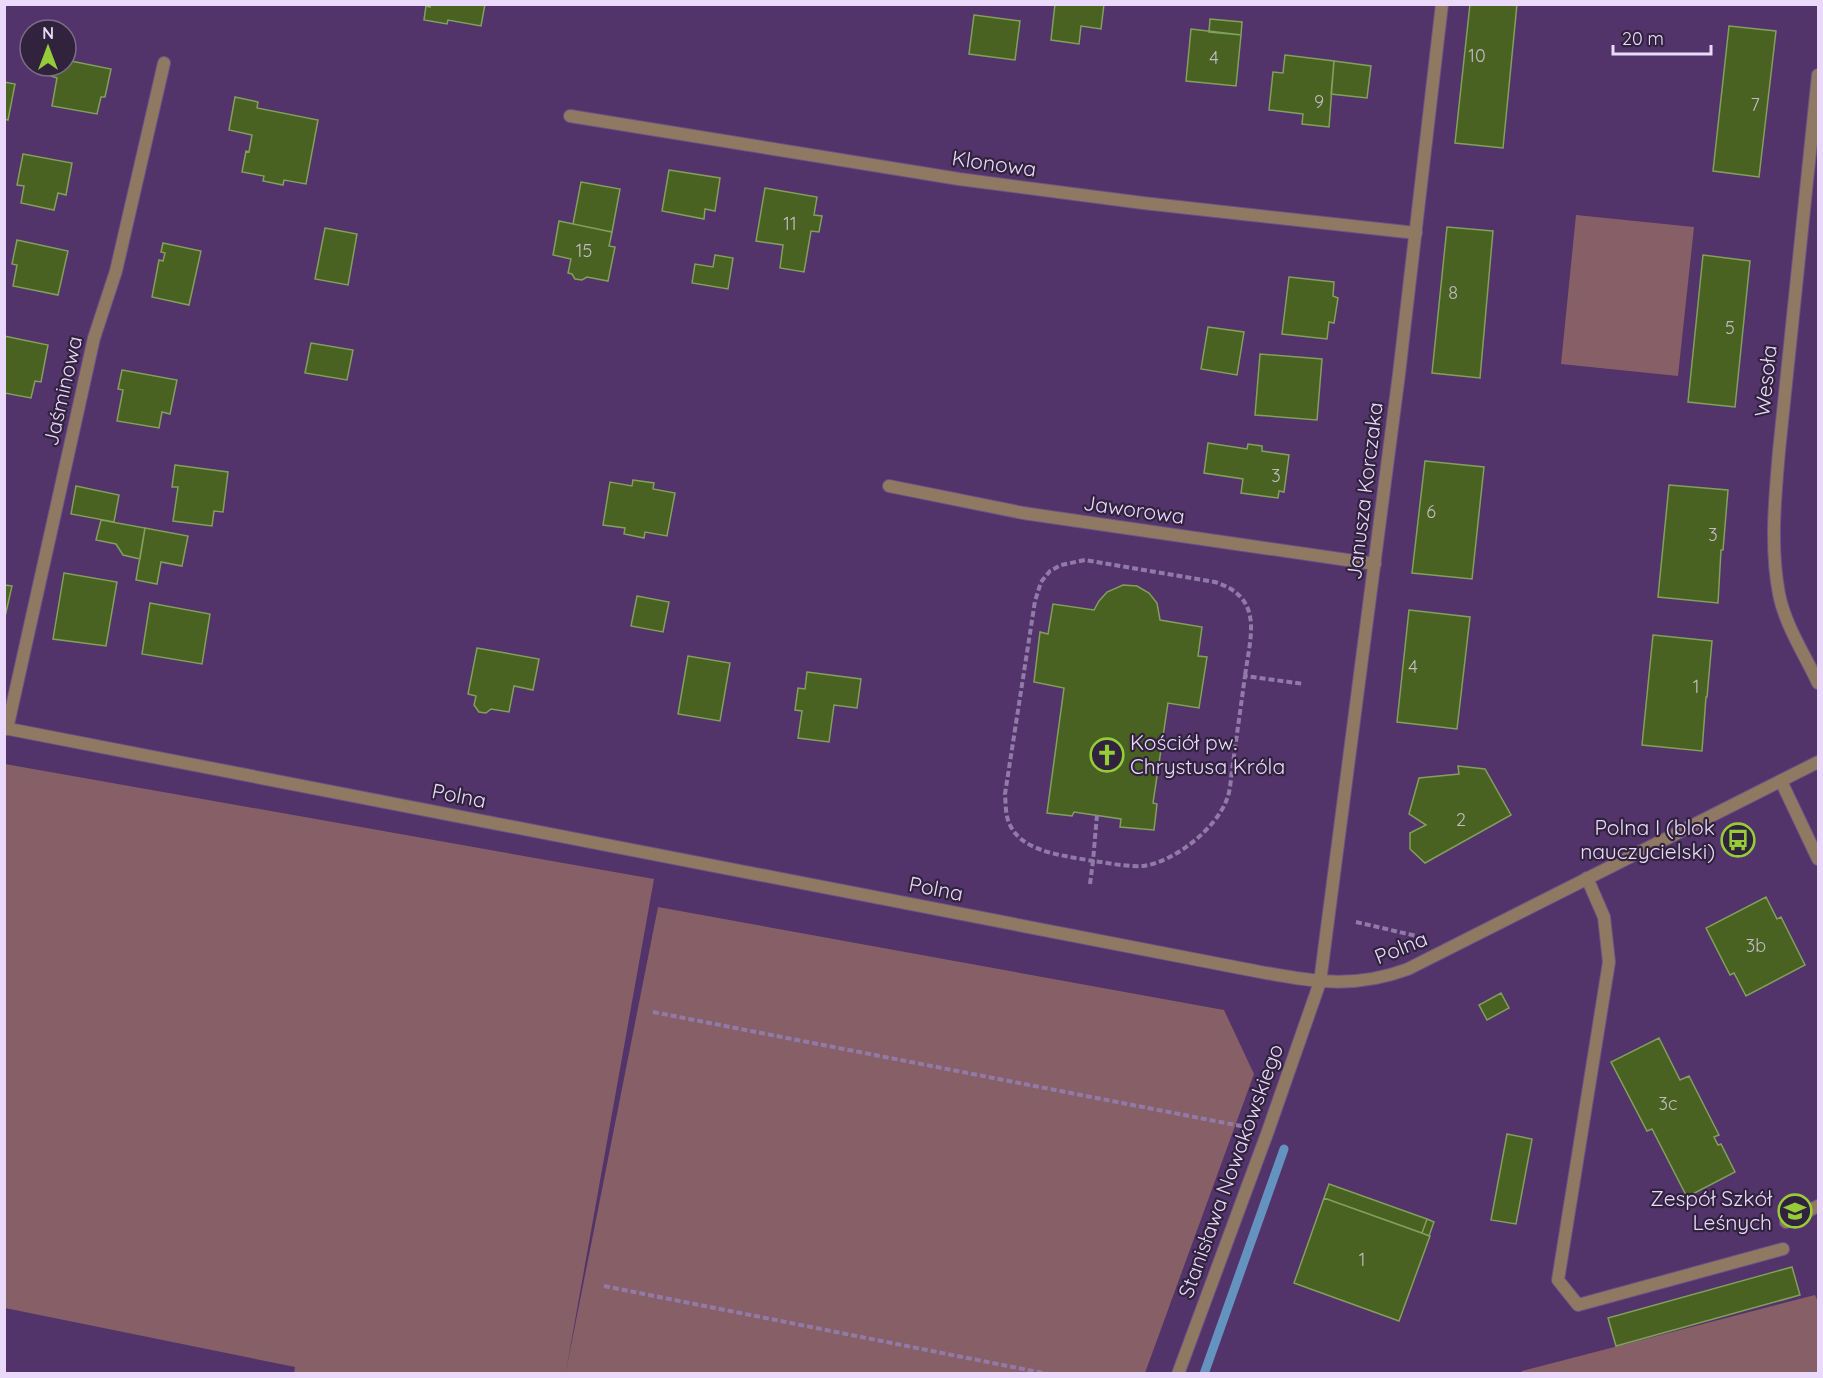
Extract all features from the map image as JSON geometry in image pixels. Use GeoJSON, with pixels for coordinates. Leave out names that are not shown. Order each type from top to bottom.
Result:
{"type":"FeatureCollection","features":[{"type":"Feature","properties":{"kind":"street","name":"Janusza Korczaka"},"geometry":{"type":"LineString","coordinates":[[1320,982],[1375,564],[1442,4]]}},
{"type":"Feature","properties":{"kind":"street","name":"Jaśminowa"},"geometry":{"type":"LineString","coordinates":[[6,728],[94,338],[116,271],[164,63]]}},
{"type":"Feature","properties":{"kind":"street","name":"Wesoła"},"geometry":{"type":"LineString","coordinates":[[1818,75],[1775,500],[1775,559],[1780,596],[1791,628],[1818,683]]}},
{"type":"Feature","properties":{"kind":"street","name":"Klonowa"},"geometry":{"type":"LineString","coordinates":[[570,116],[994,184],[1416,233]]}},
{"type":"Feature","properties":{"kind":"street","name":"Jaworowa"},"geometry":{"type":"LineString","coordinates":[[889,486],[1023,513],[1375,564]]}},
{"type":"Feature","properties":{"kind":"street","name":"Polna"},"geometry":{"type":"LineString","coordinates":[[6,728],[1320,982],[1366,981],[1408,969],[1818,762]]}},
{"type":"Feature","properties":{"kind":"street"},"geometry":{"type":"LineString","coordinates":[[1781,781],[1818,860]]}},
{"type":"Feature","properties":{"kind":"street"},"geometry":{"type":"LineString","coordinates":[[1587,879],[1604,917],[1609,962],[1558,1280],[1578,1305],[1783,1248]]}},
{"type":"Feature","properties":{"kind":"street","name":"Stanisława Nowakowskiego"},"geometry":{"type":"LineString","coordinates":[[1178,1374],[1268,1131],[1320,982]]}},
{"type":"Feature","properties":{"kind":"street"},"geometry":{"type":"LineString","coordinates":[[1786,1222],[1818,1206]]}},
{"type":"Feature","properties":{"kind":"path"},"geometry":{"type":"LineString","coordinates":[[1085,560],[1215,582],[1226,586],[1241,597],[1250,610],[1251,630],[1245,676],[1228,799],[1204,832],[1180,852],[1144,866],[1129,866],[1043,852],[1017,836],[1006,812],[1005,794],[1035,601],[1041,582],[1050,570],[1085,560]]}},
{"type":"Feature","properties":{"kind":"path"},"geometry":{"type":"LineString","coordinates":[[1245,676],[1304,684]]}},
{"type":"Feature","properties":{"kind":"path"},"geometry":{"type":"LineString","coordinates":[[1090,884],[1097,815]]}},
{"type":"Feature","properties":{"kind":"path"},"geometry":{"type":"LineString","coordinates":[[1356,922],[1422,937]]}},
{"type":"Feature","properties":{"kind":"path"},"geometry":{"type":"LineString","coordinates":[[653,1012],[1268,1131]]}},
{"type":"Feature","properties":{"kind":"path"},"geometry":{"type":"LineString","coordinates":[[604,1286],[1048,1374]]}},
{"type":"Feature","properties":{"kind":"shaded area"},"geometry":{"type":"Polygon","coordinates":[[[1576,215],[1694,227],[1678,376],[1561,364],[1576,215]]]}},
{"type":"Feature","properties":{"kind":"shaded area"},"geometry":{"type":"Polygon","coordinates":[[[5,764],[654,879],[566,1371],[658,907],[1224,1010],[1254,1074],[1145,1373],[294,1373],[295,1367],[5,1308],[5,764]]]}},
{"type":"Feature","properties":{"kind":"shaded area"},"geometry":{"type":"Polygon","coordinates":[[[1815,1295],[1818,1302],[1818,1373],[1521,1373],[1522,1371],[1815,1295]]]}},
{"type":"Feature","properties":{"kind":"building"},"geometry":{"type":"Polygon","coordinates":[[[430,4],[485,4],[481,26],[448,20],[447,24],[424,20],[426,6],[430,7],[430,4]]]}},
{"type":"Feature","properties":{"kind":"building"},"geometry":{"type":"Polygon","coordinates":[[[1055,4],[1104,4],[1101,29],[1081,26],[1079,44],[1051,40],[1055,4]]]}},
{"type":"Feature","properties":{"kind":"building"},"geometry":{"type":"Polygon","coordinates":[[[1470,4],[1517,4],[1503,148],[1455,143],[1470,4]]]}},
{"type":"Feature","properties":{"kind":"building"},"geometry":{"type":"Polygon","coordinates":[[[974,15],[1020,21],[1015,60],[969,54],[974,15]]]}},
{"type":"Feature","properties":{"kind":"building"},"geometry":{"type":"Polygon","coordinates":[[[1210,19],[1242,22],[1241,35],[1209,32],[1210,19]]]}},
{"type":"Feature","properties":{"kind":"building"},"geometry":{"type":"Polygon","coordinates":[[[1729,26],[1776,31],[1759,177],[1713,171],[1729,26]]]}},
{"type":"Feature","properties":{"kind":"building"},"geometry":{"type":"Polygon","coordinates":[[[1191,29],[1241,35],[1236,86],[1186,81],[1191,29]]]}},
{"type":"Feature","properties":{"kind":"building"},"geometry":{"type":"Polygon","coordinates":[[[1285,55],[1334,61],[1329,127],[1302,124],[1303,114],[1269,110],[1273,72],[1283,73],[1285,55]]]}},
{"type":"Feature","properties":{"kind":"building"},"geometry":{"type":"Polygon","coordinates":[[[1334,61],[1371,66],[1367,98],[1331,94],[1334,61]]]}},
{"type":"Feature","properties":{"kind":"building"},"geometry":{"type":"Polygon","coordinates":[[[78,62],[111,69],[105,97],[101,97],[97,114],[52,106],[57,78],[78,78],[78,62]]]}},
{"type":"Feature","properties":{"kind":"building"},"geometry":{"type":"Polygon","coordinates":[[[4,82],[15,84],[8,120],[4,119],[4,82]]]}},
{"type":"Feature","properties":{"kind":"building"},"geometry":{"type":"Polygon","coordinates":[[[235,97],[258,102],[257,108],[318,120],[306,184],[284,180],[283,185],[263,181],[264,176],[242,172],[252,135],[229,130],[235,97]]]}},
{"type":"Feature","properties":{"kind":"building"},"geometry":{"type":"Polygon","coordinates":[[[23,154],[72,163],[66,195],[58,193],[54,210],[21,203],[24,186],[17,185],[23,154]]]}},
{"type":"Feature","properties":{"kind":"building"},"geometry":{"type":"Polygon","coordinates":[[[669,170],[720,178],[715,211],[705,209],[704,219],[662,211],[669,170]]]}},
{"type":"Feature","properties":{"kind":"building"},"geometry":{"type":"Polygon","coordinates":[[[581,182],[620,189],[612,232],[573,224],[581,182]]]}},
{"type":"Feature","properties":{"kind":"building"},"geometry":{"type":"Polygon","coordinates":[[[765,188],[817,197],[814,215],[822,216],[819,232],[811,231],[804,272],[780,268],[783,245],[756,241],[765,188]]]}},
{"type":"Feature","properties":{"kind":"building"},"geometry":{"type":"Polygon","coordinates":[[[559,221],[612,232],[609,246],[615,247],[608,281],[587,277],[582,280],[575,279],[572,274],[568,273],[571,259],[553,255],[559,221]]]}},
{"type":"Feature","properties":{"kind":"building"},"geometry":{"type":"Polygon","coordinates":[[[1447,227],[1493,231],[1480,378],[1432,373],[1447,227]]]}},
{"type":"Feature","properties":{"kind":"building"},"geometry":{"type":"Polygon","coordinates":[[[325,228],[357,234],[348,285],[315,279],[325,228]]]}},
{"type":"Feature","properties":{"kind":"building"},"geometry":{"type":"Polygon","coordinates":[[[17,240],[68,251],[58,295],[13,286],[17,265],[12,264],[17,240]]]}},
{"type":"Feature","properties":{"kind":"building"},"geometry":{"type":"Polygon","coordinates":[[[163,243],[201,251],[189,305],[152,297],[159,260],[163,261],[165,253],[161,252],[163,243]]]}},
{"type":"Feature","properties":{"kind":"building"},"geometry":{"type":"Polygon","coordinates":[[[715,255],[733,258],[728,289],[692,283],[695,264],[713,267],[715,255]]]}},
{"type":"Feature","properties":{"kind":"building"},"geometry":{"type":"Polygon","coordinates":[[[1703,255],[1750,261],[1735,407],[1688,402],[1703,255]]]}},
{"type":"Feature","properties":{"kind":"building"},"geometry":{"type":"Polygon","coordinates":[[[1289,277],[1334,282],[1333,296],[1338,298],[1334,323],[1329,322],[1327,339],[1282,334],[1289,277]]]}},
{"type":"Feature","properties":{"kind":"building"},"geometry":{"type":"Polygon","coordinates":[[[1208,327],[1244,332],[1237,375],[1201,369],[1208,327]]]}},
{"type":"Feature","properties":{"kind":"building"},"geometry":{"type":"Polygon","coordinates":[[[4,336],[48,345],[41,382],[35,381],[31,398],[4,393],[4,336]]]}},
{"type":"Feature","properties":{"kind":"building"},"geometry":{"type":"Polygon","coordinates":[[[311,343],[353,350],[347,380],[305,373],[311,343]]]}},
{"type":"Feature","properties":{"kind":"building"},"geometry":{"type":"Polygon","coordinates":[[[1260,354],[1322,359],[1317,420],[1255,415],[1260,354]]]}},
{"type":"Feature","properties":{"kind":"building"},"geometry":{"type":"Polygon","coordinates":[[[122,370],[177,380],[170,414],[162,412],[159,428],[117,421],[123,390],[118,389],[122,370]]]}},
{"type":"Feature","properties":{"kind":"building"},"geometry":{"type":"Polygon","coordinates":[[[1208,443],[1247,449],[1248,444],[1262,446],[1262,451],[1289,455],[1284,492],[1279,491],[1278,498],[1241,493],[1243,479],[1204,473],[1208,443]]]}},
{"type":"Feature","properties":{"kind":"building"},"geometry":{"type":"Polygon","coordinates":[[[1425,461],[1484,467],[1472,579],[1412,573],[1425,461]]]}},
{"type":"Feature","properties":{"kind":"building"},"geometry":{"type":"Polygon","coordinates":[[[175,465],[228,472],[223,512],[214,511],[212,526],[173,521],[178,487],[172,487],[175,465]]]}},
{"type":"Feature","properties":{"kind":"building"},"geometry":{"type":"Polygon","coordinates":[[[633,480],[654,483],[653,489],[675,493],[667,536],[645,532],[644,538],[624,534],[625,528],[603,525],[610,482],[632,486],[633,480]]]}},
{"type":"Feature","properties":{"kind":"building"},"geometry":{"type":"Polygon","coordinates":[[[1669,485],[1728,490],[1718,603],[1658,597],[1669,485]]]}},
{"type":"Feature","properties":{"kind":"building"},"geometry":{"type":"Polygon","coordinates":[[[76,486],[119,495],[114,522],[71,514],[76,486]]]}},
{"type":"Feature","properties":{"kind":"building"},"geometry":{"type":"Polygon","coordinates":[[[101,520],[145,528],[140,559],[123,555],[116,544],[96,540],[101,520]]]}},
{"type":"Feature","properties":{"kind":"building"},"geometry":{"type":"Polygon","coordinates":[[[145,528],[188,536],[182,566],[161,562],[157,584],[136,580],[145,528]]]}},
{"type":"Feature","properties":{"kind":"building"},"geometry":{"type":"Polygon","coordinates":[[[64,573],[117,582],[106,646],[53,639],[64,573]]]}},
{"type":"Feature","properties":{"kind":"building"},"geometry":{"type":"Polygon","coordinates":[[[4,585],[12,586],[4,621],[4,585]]]}},
{"type":"Feature","properties":{"kind":"building","name":"Kościół pw. Chrystusa Króla"},"geometry":{"type":"Polygon","coordinates":[[[1123,585],[1137,586],[1149,593],[1157,603],[1160,620],[1202,627],[1198,656],[1207,657],[1199,708],[1168,703],[1153,803],[1157,804],[1154,830],[1120,827],[1121,819],[1074,812],[1072,816],[1047,813],[1064,688],[1034,682],[1040,632],[1048,634],[1053,604],[1094,610],[1107,592],[1123,585]]]}},
{"type":"Feature","properties":{"kind":"building"},"geometry":{"type":"Polygon","coordinates":[[[637,596],[669,602],[663,632],[631,626],[637,596]]]}},
{"type":"Feature","properties":{"kind":"building"},"geometry":{"type":"Polygon","coordinates":[[[150,603],[210,614],[202,664],[142,654],[150,603]]]}},
{"type":"Feature","properties":{"kind":"building"},"geometry":{"type":"Polygon","coordinates":[[[1409,610],[1470,617],[1457,729],[1397,722],[1409,610]]]}},
{"type":"Feature","properties":{"kind":"building"},"geometry":{"type":"Polygon","coordinates":[[[1653,635],[1712,641],[1702,751],[1642,745],[1653,635]]]}},
{"type":"Feature","properties":{"kind":"building"},"geometry":{"type":"Polygon","coordinates":[[[477,648],[539,659],[533,690],[514,686],[509,712],[491,709],[486,713],[479,712],[474,705],[476,696],[468,694],[477,648]]]}},
{"type":"Feature","properties":{"kind":"building"},"geometry":{"type":"Polygon","coordinates":[[[688,656],[730,663],[720,721],[678,714],[688,656]]]}},
{"type":"Feature","properties":{"kind":"building"},"geometry":{"type":"Polygon","coordinates":[[[807,672],[861,679],[857,708],[834,705],[829,742],[798,738],[802,711],[795,710],[798,688],[805,689],[807,672]]]}},
{"type":"Feature","properties":{"kind":"building"},"geometry":{"type":"Polygon","coordinates":[[[1458,766],[1485,769],[1511,815],[1425,863],[1410,849],[1410,833],[1426,825],[1409,814],[1419,778],[1459,774],[1458,766]]]}},
{"type":"Feature","properties":{"kind":"building"},"geometry":{"type":"Polygon","coordinates":[[[1766,897],[1777,919],[1781,917],[1805,965],[1746,996],[1734,973],[1730,975],[1706,928],[1766,897]]]}},
{"type":"Feature","properties":{"kind":"building"},"geometry":{"type":"Polygon","coordinates":[[[1501,993],[1509,1008],[1487,1020],[1479,1005],[1501,993]]]}},
{"type":"Feature","properties":{"kind":"building"},"geometry":{"type":"Polygon","coordinates":[[[1659,1038],[1680,1080],[1689,1076],[1719,1135],[1714,1137],[1718,1145],[1721,1144],[1735,1172],[1687,1197],[1652,1129],[1647,1131],[1611,1062],[1659,1038]]]}},
{"type":"Feature","properties":{"kind":"building"},"geometry":{"type":"Polygon","coordinates":[[[1507,1134],[1532,1139],[1516,1224],[1491,1220],[1507,1134]]]}},
{"type":"Feature","properties":{"kind":"building"},"geometry":{"type":"Polygon","coordinates":[[[1329,1184],[1427,1219],[1422,1233],[1324,1198],[1329,1184]]]}},
{"type":"Feature","properties":{"kind":"building"},"geometry":{"type":"Polygon","coordinates":[[[1324,1198],[1430,1236],[1399,1321],[1294,1283],[1324,1198]]]}},
{"type":"Feature","properties":{"kind":"building"},"geometry":{"type":"Polygon","coordinates":[[[1427,1219],[1434,1222],[1429,1236],[1422,1233],[1427,1219]]]}},
{"type":"Feature","properties":{"kind":"building"},"geometry":{"type":"Polygon","coordinates":[[[1792,1267],[1800,1295],[1616,1346],[1608,1318],[1792,1267]]]}},
{"type":"Feature","properties":{"kind":"waterway"},"geometry":{"type":"LineString","coordinates":[[1204,1374],[1284,1149]]}},
{"type":"Feature","properties":{"kind":"place","name":"Kościół pw. Chrystusa Króla"},"geometry":{"type":"Point","coordinates":[1107,755]}},
{"type":"Feature","properties":{"kind":"place","name":"Polna I (blok nauczycielski)"},"geometry":{"type":"Point","coordinates":[1738,840]}},
{"type":"Feature","properties":{"kind":"place","name":"Zespół Szkół Leśnych"},"geometry":{"type":"Point","coordinates":[1795,1211]}}]}
